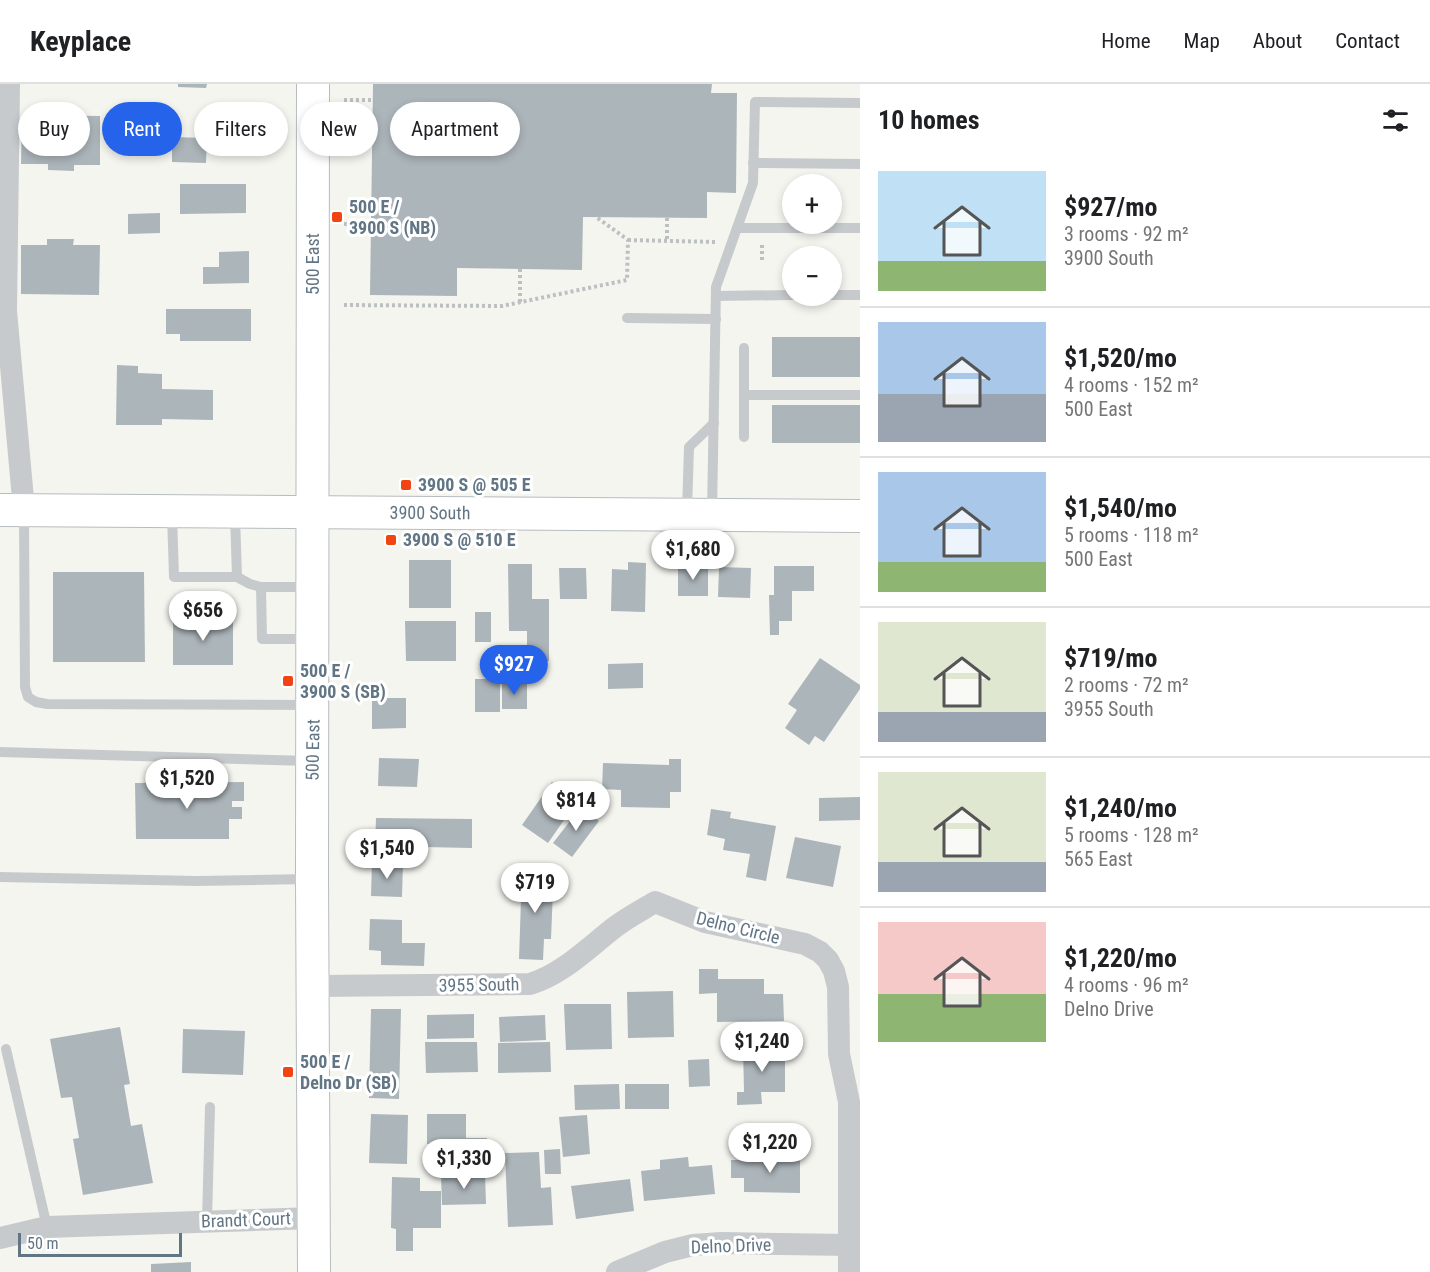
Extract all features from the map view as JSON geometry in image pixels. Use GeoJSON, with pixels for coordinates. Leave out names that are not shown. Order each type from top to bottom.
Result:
{"type":"FeatureCollection","features":[{"type":"Feature","properties":{"kind":"street"},"geometry":{"type":"LineString","coordinates":[[9,84],[6,311],[12,510]]}},
{"type":"Feature","properties":{"kind":"street","name":"500 East"},"geometry":{"type":"LineString","coordinates":[[313,84],[314,1272]]}},
{"type":"Feature","properties":{"kind":"street","name":"3900 South"},"geometry":{"type":"LineString","coordinates":[[12,510],[860,516]]}},
{"type":"Feature","properties":{"kind":"street","name":"3955 South"},"geometry":{"type":"LineString","coordinates":[[314,986],[530,984],[544,980],[618,925],[656,902]]}},
{"type":"Feature","properties":{"kind":"street","name":"Delno Circle"},"geometry":{"type":"LineString","coordinates":[[656,902],[705,922],[805,944],[820,952],[834,971],[837,987],[839,1054],[854,1102]]}},
{"type":"Feature","properties":{"kind":"street"},"geometry":{"type":"LineString","coordinates":[[849,1272],[854,1102]]}},
{"type":"Feature","properties":{"kind":"street","name":"Brandt Court"},"geometry":{"type":"LineString","coordinates":[[0,1238],[47,1227],[314,1218]]}},
{"type":"Feature","properties":{"kind":"street","name":"Delno Drive"},"geometry":{"type":"LineString","coordinates":[[617,1272],[665,1252],[693,1245],[721,1243],[849,1245]]}},
{"type":"Feature","properties":{"kind":"lane"},"geometry":{"type":"LineString","coordinates":[[700,516],[714,423],[716,286],[753,183],[755,102],[860,103]]}},
{"type":"Feature","properties":{"kind":"lane"},"geometry":{"type":"LineString","coordinates":[[753,163],[860,164]]}},
{"type":"Feature","properties":{"kind":"lane"},"geometry":{"type":"LineString","coordinates":[[737,228],[860,228]]}},
{"type":"Feature","properties":{"kind":"lane"},"geometry":{"type":"LineString","coordinates":[[716,296],[782,295]]}},
{"type":"Feature","properties":{"kind":"lane"},"geometry":{"type":"LineString","coordinates":[[842,295],[860,295]]}},
{"type":"Feature","properties":{"kind":"lane"},"geometry":{"type":"LineString","coordinates":[[627,318],[716,319]]}},
{"type":"Feature","properties":{"kind":"lane"},"geometry":{"type":"LineString","coordinates":[[744,348],[744,437]]}},
{"type":"Feature","properties":{"kind":"lane"},"geometry":{"type":"LineString","coordinates":[[744,395],[860,395]]}},
{"type":"Feature","properties":{"kind":"lane"},"geometry":{"type":"LineString","coordinates":[[700,516],[689,447],[714,423]]}},
{"type":"Feature","properties":{"kind":"lane"},"geometry":{"type":"LineString","coordinates":[[12,510],[25,687],[28,697],[36,702],[47,704],[314,705]]}},
{"type":"Feature","properties":{"kind":"lane"},"geometry":{"type":"LineString","coordinates":[[172,511],[174,577],[237,578],[249,584],[261,586],[312,587]]}},
{"type":"Feature","properties":{"kind":"lane"},"geometry":{"type":"LineString","coordinates":[[235,511],[237,578]]}},
{"type":"Feature","properties":{"kind":"lane"},"geometry":{"type":"LineString","coordinates":[[261,586],[262,639],[313,639]]}},
{"type":"Feature","properties":{"kind":"lane"},"geometry":{"type":"LineString","coordinates":[[0,752],[312,762]]}},
{"type":"Feature","properties":{"kind":"lane"},"geometry":{"type":"LineString","coordinates":[[0,877],[198,881],[312,879]]}},
{"type":"Feature","properties":{"kind":"lane"},"geometry":{"type":"LineString","coordinates":[[6,1049],[47,1227]]}},
{"type":"Feature","properties":{"kind":"lane"},"geometry":{"type":"LineString","coordinates":[[207,1221],[210,1107]]}},
{"type":"Feature","properties":{"kind":"path"},"geometry":{"type":"LineString","coordinates":[[344,100],[371,100]]}},
{"type":"Feature","properties":{"kind":"path"},"geometry":{"type":"LineString","coordinates":[[596,217],[628,240],[721,242]]}},
{"type":"Feature","properties":{"kind":"path"},"geometry":{"type":"LineString","coordinates":[[667,218],[667,241]]}},
{"type":"Feature","properties":{"kind":"path"},"geometry":{"type":"LineString","coordinates":[[344,224],[371,224]]}},
{"type":"Feature","properties":{"kind":"path"},"geometry":{"type":"LineString","coordinates":[[344,305],[502,306],[627,280],[628,240]]}},
{"type":"Feature","properties":{"kind":"path"},"geometry":{"type":"LineString","coordinates":[[520,269],[520,303]]}},
{"type":"Feature","properties":{"kind":"building"},"geometry":{"type":"Polygon","coordinates":[[[178,84],[207,84],[206,88],[178,87],[178,84]]]}},
{"type":"Feature","properties":{"kind":"building"},"geometry":{"type":"Polygon","coordinates":[[[373,84],[712,84],[711,93],[737,93],[736,193],[707,192],[707,218],[583,217],[582,270],[457,268],[457,296],[370,295],[372,156],[378,156],[378,102],[373,102],[373,84]]]}},
{"type":"Feature","properties":{"kind":"building"},"geometry":{"type":"Polygon","coordinates":[[[90,116],[100,116],[100,165],[74,165],[74,171],[48,170],[48,164],[21,164],[21,156],[90,156],[90,116]]]}},
{"type":"Feature","properties":{"kind":"building"},"geometry":{"type":"Polygon","coordinates":[[[182,137],[194,138],[194,156],[206,156],[206,163],[172,162],[172,156],[182,156],[182,137]]]}},
{"type":"Feature","properties":{"kind":"building"},"geometry":{"type":"Polygon","coordinates":[[[180,184],[246,184],[246,213],[180,214],[180,184]]]}},
{"type":"Feature","properties":{"kind":"building"},"geometry":{"type":"Polygon","coordinates":[[[160,213],[160,233],[128,234],[128,214],[160,213]]]}},
{"type":"Feature","properties":{"kind":"building"},"geometry":{"type":"Polygon","coordinates":[[[47,239],[74,239],[73,245],[100,245],[99,295],[21,294],[21,245],[47,245],[47,239]]]}},
{"type":"Feature","properties":{"kind":"building"},"geometry":{"type":"Polygon","coordinates":[[[249,251],[249,283],[203,284],[203,267],[219,267],[219,252],[249,251]]]}},
{"type":"Feature","properties":{"kind":"building"},"geometry":{"type":"Polygon","coordinates":[[[166,309],[251,309],[251,341],[180,341],[180,334],[166,334],[166,309]]]}},
{"type":"Feature","properties":{"kind":"building"},"geometry":{"type":"Polygon","coordinates":[[[772,337],[860,337],[860,377],[772,377],[772,337]]]}},
{"type":"Feature","properties":{"kind":"building"},"geometry":{"type":"Polygon","coordinates":[[[117,365],[138,366],[138,373],[162,374],[162,389],[213,390],[213,420],[162,419],[162,425],[116,425],[117,365]]]}},
{"type":"Feature","properties":{"kind":"building"},"geometry":{"type":"Polygon","coordinates":[[[772,405],[860,405],[860,443],[772,443],[772,405]]]}},
{"type":"Feature","properties":{"kind":"building"},"geometry":{"type":"Polygon","coordinates":[[[409,560],[451,560],[451,608],[409,608],[409,560]]]}},
{"type":"Feature","properties":{"kind":"building"},"geometry":{"type":"Polygon","coordinates":[[[628,562],[646,563],[645,612],[611,611],[612,569],[628,570],[628,562]]]}},
{"type":"Feature","properties":{"kind":"building"},"geometry":{"type":"Polygon","coordinates":[[[508,564],[532,564],[532,599],[549,599],[549,661],[527,661],[527,631],[509,631],[508,564]]]}},
{"type":"Feature","properties":{"kind":"building"},"geometry":{"type":"Polygon","coordinates":[[[678,566],[708,566],[708,596],[678,596],[678,566]]]}},
{"type":"Feature","properties":{"kind":"building"},"geometry":{"type":"Polygon","coordinates":[[[774,566],[814,566],[814,591],[792,591],[792,621],[779,621],[779,635],[770,635],[769,595],[774,595],[774,566]]]}},
{"type":"Feature","properties":{"kind":"building"},"geometry":{"type":"Polygon","coordinates":[[[719,567],[751,568],[750,598],[718,597],[719,567]]]}},
{"type":"Feature","properties":{"kind":"building"},"geometry":{"type":"Polygon","coordinates":[[[559,568],[586,568],[587,599],[560,599],[559,568]]]}},
{"type":"Feature","properties":{"kind":"building"},"geometry":{"type":"Polygon","coordinates":[[[53,572],[144,572],[145,662],[53,662],[53,572]]]}},
{"type":"Feature","properties":{"kind":"building"},"geometry":{"type":"Polygon","coordinates":[[[475,612],[491,612],[491,642],[475,642],[475,612]]]}},
{"type":"Feature","properties":{"kind":"building"},"geometry":{"type":"Polygon","coordinates":[[[173,620],[233,620],[233,665],[173,665],[173,620]]]}},
{"type":"Feature","properties":{"kind":"building"},"geometry":{"type":"Polygon","coordinates":[[[405,621],[456,621],[456,661],[406,661],[405,621]]]}},
{"type":"Feature","properties":{"kind":"building"},"geometry":{"type":"Polygon","coordinates":[[[820,658],[860,685],[860,689],[824,742],[815,736],[809,745],[785,728],[797,710],[788,704],[820,658]]]}},
{"type":"Feature","properties":{"kind":"building"},"geometry":{"type":"Polygon","coordinates":[[[643,663],[643,688],[608,689],[608,664],[643,663]]]}},
{"type":"Feature","properties":{"kind":"building"},"geometry":{"type":"Polygon","coordinates":[[[475,679],[500,679],[500,712],[475,712],[475,679]]]}},
{"type":"Feature","properties":{"kind":"building"},"geometry":{"type":"Polygon","coordinates":[[[502,683],[527,683],[527,709],[502,709],[502,683]]]}},
{"type":"Feature","properties":{"kind":"building"},"geometry":{"type":"Polygon","coordinates":[[[372,698],[406,698],[406,728],[372,729],[372,698]]]}},
{"type":"Feature","properties":{"kind":"building"},"geometry":{"type":"Polygon","coordinates":[[[379,758],[419,759],[417,787],[378,786],[379,758]]]}},
{"type":"Feature","properties":{"kind":"building"},"geometry":{"type":"Polygon","coordinates":[[[669,759],[681,759],[681,792],[670,792],[670,808],[621,807],[621,790],[602,789],[603,763],[669,765],[669,759]]]}},
{"type":"Feature","properties":{"kind":"building"},"geometry":{"type":"Polygon","coordinates":[[[244,782],[244,801],[232,801],[232,807],[242,807],[242,819],[229,819],[229,839],[136,839],[135,783],[244,782]]]}},
{"type":"Feature","properties":{"kind":"building"},"geometry":{"type":"Polygon","coordinates":[[[552,782],[578,800],[548,843],[522,825],[552,782]]]}},
{"type":"Feature","properties":{"kind":"building"},"geometry":{"type":"Polygon","coordinates":[[[860,797],[860,820],[819,821],[819,798],[860,797]]]}},
{"type":"Feature","properties":{"kind":"building"},"geometry":{"type":"Polygon","coordinates":[[[580,808],[599,821],[572,857],[553,843],[580,808]]]}},
{"type":"Feature","properties":{"kind":"building"},"geometry":{"type":"Polygon","coordinates":[[[711,809],[731,812],[730,818],[776,826],[766,881],[746,877],[750,854],[723,850],[725,839],[707,835],[711,809]]]}},
{"type":"Feature","properties":{"kind":"building"},"geometry":{"type":"Polygon","coordinates":[[[376,818],[472,819],[472,848],[375,846],[376,818]]]}},
{"type":"Feature","properties":{"kind":"building"},"geometry":{"type":"Polygon","coordinates":[[[795,837],[841,846],[833,887],[786,878],[795,837]]]}},
{"type":"Feature","properties":{"kind":"building"},"geometry":{"type":"Polygon","coordinates":[[[372,863],[403,863],[402,897],[371,896],[372,863]]]}},
{"type":"Feature","properties":{"kind":"building"},"geometry":{"type":"Polygon","coordinates":[[[522,869],[547,869],[546,890],[553,890],[551,939],[544,939],[543,960],[519,959],[522,869]]]}},
{"type":"Feature","properties":{"kind":"building"},"geometry":{"type":"Polygon","coordinates":[[[370,919],[402,920],[402,943],[425,943],[424,966],[381,965],[381,951],[369,950],[370,919]]]}},
{"type":"Feature","properties":{"kind":"building"},"geometry":{"type":"Polygon","coordinates":[[[699,969],[718,969],[718,979],[764,979],[764,994],[783,994],[784,1021],[717,1022],[717,993],[699,994],[699,969]]]}},
{"type":"Feature","properties":{"kind":"building"},"geometry":{"type":"Polygon","coordinates":[[[673,991],[674,1037],[628,1038],[627,992],[673,991]]]}},
{"type":"Feature","properties":{"kind":"building"},"geometry":{"type":"Polygon","coordinates":[[[564,1004],[611,1004],[612,1049],[566,1050],[564,1004]]]}},
{"type":"Feature","properties":{"kind":"building"},"geometry":{"type":"Polygon","coordinates":[[[371,1009],[401,1009],[399,1099],[369,1098],[371,1009]]]}},
{"type":"Feature","properties":{"kind":"building"},"geometry":{"type":"Polygon","coordinates":[[[474,1014],[474,1038],[427,1039],[427,1015],[474,1014]]]}},
{"type":"Feature","properties":{"kind":"building"},"geometry":{"type":"Polygon","coordinates":[[[545,1015],[546,1040],[500,1042],[499,1017],[545,1015]]]}},
{"type":"Feature","properties":{"kind":"building"},"geometry":{"type":"Polygon","coordinates":[[[120,1027],[130,1084],[124,1085],[131,1126],[142,1124],[153,1183],[83,1195],[73,1139],[79,1138],[72,1097],[61,1098],[50,1039],[120,1027]]]}},
{"type":"Feature","properties":{"kind":"building"},"geometry":{"type":"Polygon","coordinates":[[[183,1029],[245,1031],[243,1075],[182,1073],[183,1029]]]}},
{"type":"Feature","properties":{"kind":"building"},"geometry":{"type":"Polygon","coordinates":[[[425,1042],[477,1042],[478,1072],[426,1073],[425,1042]]]}},
{"type":"Feature","properties":{"kind":"building"},"geometry":{"type":"Polygon","coordinates":[[[550,1042],[551,1072],[498,1073],[498,1043],[550,1042]]]}},
{"type":"Feature","properties":{"kind":"building"},"geometry":{"type":"Polygon","coordinates":[[[785,1045],[785,1092],[761,1092],[762,1104],[737,1105],[737,1092],[744,1092],[743,1046],[785,1045]]]}},
{"type":"Feature","properties":{"kind":"building"},"geometry":{"type":"Polygon","coordinates":[[[709,1059],[710,1086],[689,1087],[688,1060],[709,1059]]]}},
{"type":"Feature","properties":{"kind":"building"},"geometry":{"type":"Polygon","coordinates":[[[619,1084],[620,1109],[575,1110],[574,1085],[619,1084]]]}},
{"type":"Feature","properties":{"kind":"building"},"geometry":{"type":"Polygon","coordinates":[[[625,1084],[669,1084],[669,1109],[625,1109],[625,1084]]]}},
{"type":"Feature","properties":{"kind":"building"},"geometry":{"type":"Polygon","coordinates":[[[371,1114],[408,1115],[407,1164],[369,1163],[371,1114]]]}},
{"type":"Feature","properties":{"kind":"building"},"geometry":{"type":"Polygon","coordinates":[[[427,1114],[466,1114],[466,1138],[487,1138],[487,1169],[464,1169],[464,1144],[427,1144],[427,1114]]]}},
{"type":"Feature","properties":{"kind":"building"},"geometry":{"type":"Polygon","coordinates":[[[587,1115],[590,1154],[563,1157],[559,1117],[587,1115]]]}},
{"type":"Feature","properties":{"kind":"building"},"geometry":{"type":"Polygon","coordinates":[[[560,1149],[561,1174],[545,1174],[544,1150],[560,1149]]]}},
{"type":"Feature","properties":{"kind":"building"},"geometry":{"type":"Polygon","coordinates":[[[780,1151],[800,1151],[800,1193],[744,1192],[744,1178],[731,1178],[731,1160],[780,1160],[780,1151]]]}},
{"type":"Feature","properties":{"kind":"building"},"geometry":{"type":"Polygon","coordinates":[[[539,1152],[541,1188],[551,1187],[553,1225],[508,1227],[505,1153],[539,1152]]]}},
{"type":"Feature","properties":{"kind":"building"},"geometry":{"type":"Polygon","coordinates":[[[688,1157],[689,1167],[712,1165],[715,1194],[644,1201],[641,1171],[660,1169],[660,1160],[688,1157]]]}},
{"type":"Feature","properties":{"kind":"building"},"geometry":{"type":"Polygon","coordinates":[[[485,1174],[486,1204],[442,1205],[441,1175],[485,1174]]]}},
{"type":"Feature","properties":{"kind":"building"},"geometry":{"type":"Polygon","coordinates":[[[392,1177],[420,1178],[420,1191],[441,1191],[441,1228],[413,1228],[413,1251],[396,1251],[396,1229],[391,1228],[392,1177]]]}},
{"type":"Feature","properties":{"kind":"building"},"geometry":{"type":"Polygon","coordinates":[[[630,1179],[634,1211],[576,1219],[571,1186],[630,1179]]]}},
{"type":"Feature","properties":{"kind":"building"},"geometry":{"type":"Polygon","coordinates":[[[191,1262],[191,1272],[151,1272],[151,1264],[191,1262]]]}},
{"type":"Feature","properties":{"kind":"place","name":"500 E / 3900 S (NB)"},"geometry":{"type":"Point","coordinates":[337,217]}},
{"type":"Feature","properties":{"kind":"place","name":"3900 S @ 505 E"},"geometry":{"type":"Point","coordinates":[406,485]}},
{"type":"Feature","properties":{"kind":"place","name":"3900 S @ 510 E"},"geometry":{"type":"Point","coordinates":[391,540]}},
{"type":"Feature","properties":{"kind":"place","name":"500 E / 3900 S (SB)"},"geometry":{"type":"Point","coordinates":[288,681]}},
{"type":"Feature","properties":{"kind":"place","name":"500 E / Delno Dr (SB)"},"geometry":{"type":"Point","coordinates":[288,1072]}}]}
